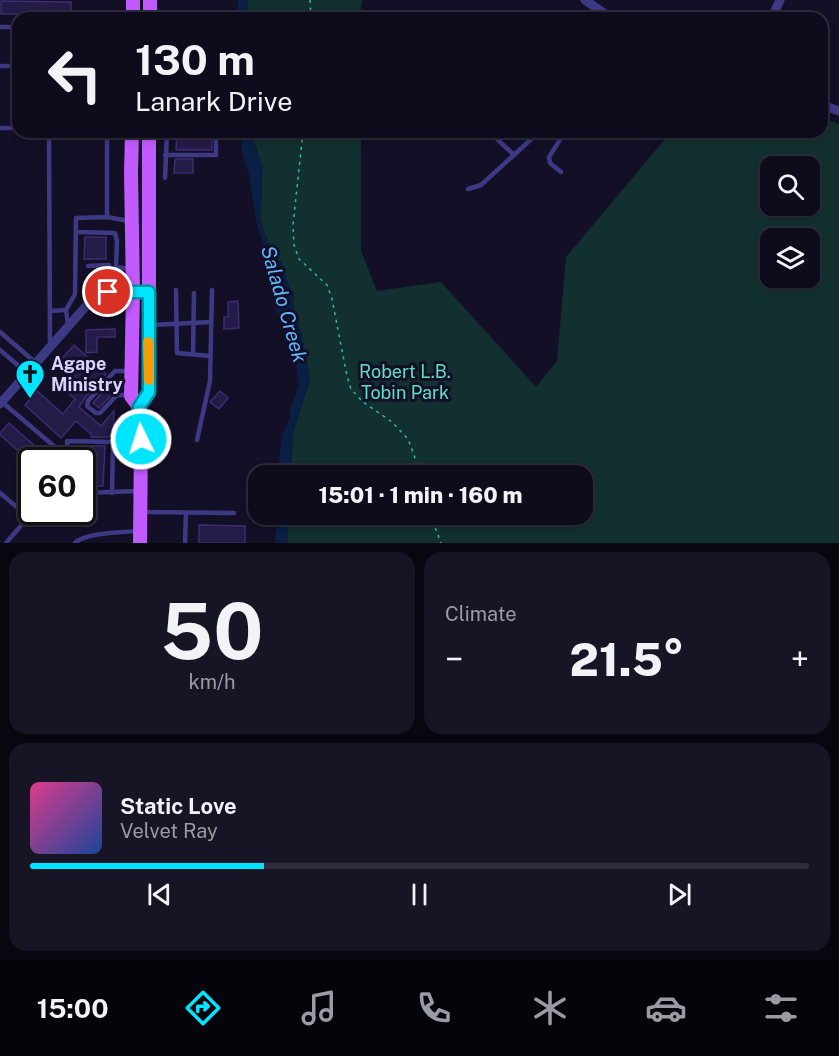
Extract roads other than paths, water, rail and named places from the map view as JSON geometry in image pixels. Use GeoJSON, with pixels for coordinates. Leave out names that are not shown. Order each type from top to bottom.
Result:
{"type":"FeatureCollection","features":[{"type":"Feature","properties":{"kind":"main road"},"geometry":{"type":"LineString","coordinates":[[132,138],[131,371],[141,439],[140,537]]}},
{"type":"Feature","properties":{"kind":"main road"},"geometry":{"type":"LineString","coordinates":[[135,401],[149,392],[149,138]]}},
{"type":"Feature","properties":{"kind":"street"},"geometry":{"type":"LineString","coordinates":[[585,0],[601,12]]}},
{"type":"Feature","properties":{"kind":"street"},"geometry":{"type":"LineString","coordinates":[[1,403],[94,297],[108,292],[149,292]]}},
{"type":"Feature","properties":{"kind":"lane"},"geometry":{"type":"LineString","coordinates":[[49,138],[50,347]]}},
{"type":"Feature","properties":{"kind":"lane"},"geometry":{"type":"LineString","coordinates":[[107,138],[107,217]]}},
{"type":"Feature","properties":{"kind":"lane"},"geometry":{"type":"LineString","coordinates":[[165,178],[166,138]]}},
{"type":"Feature","properties":{"kind":"lane"},"geometry":{"type":"LineString","coordinates":[[165,155],[216,155],[216,138]]}},
{"type":"Feature","properties":{"kind":"lane"},"geometry":{"type":"LineString","coordinates":[[497,138],[514,155]]}},
{"type":"Feature","properties":{"kind":"lane"},"geometry":{"type":"LineString","coordinates":[[468,189],[481,185],[532,138]]}},
{"type":"Feature","properties":{"kind":"lane"},"geometry":{"type":"LineString","coordinates":[[561,138],[549,157],[550,164],[561,172]]}},
{"type":"Feature","properties":{"kind":"lane"},"geometry":{"type":"LineString","coordinates":[[149,168],[165,168]]}},
{"type":"Feature","properties":{"kind":"lane"},"geometry":{"type":"LineString","coordinates":[[68,326],[66,310],[75,294],[76,218],[107,217],[132,221]]}},
{"type":"Feature","properties":{"kind":"lane"},"geometry":{"type":"LineString","coordinates":[[76,232],[115,233],[116,267],[132,270]]}},
{"type":"Feature","properties":{"kind":"lane"},"geometry":{"type":"LineString","coordinates":[[117,241],[132,242]]}},
{"type":"Feature","properties":{"kind":"lane"},"geometry":{"type":"LineString","coordinates":[[88,266],[109,265],[110,280],[91,285],[94,297]]}},
{"type":"Feature","properties":{"kind":"lane"},"geometry":{"type":"LineString","coordinates":[[176,290],[177,353],[210,356]]}},
{"type":"Feature","properties":{"kind":"lane"},"geometry":{"type":"LineString","coordinates":[[197,440],[210,381],[212,290]]}},
{"type":"Feature","properties":{"kind":"lane"},"geometry":{"type":"LineString","coordinates":[[193,354],[194,293]]}},
{"type":"Feature","properties":{"kind":"lane"},"geometry":{"type":"LineString","coordinates":[[50,311],[66,310]]}},
{"type":"Feature","properties":{"kind":"lane"},"geometry":{"type":"LineString","coordinates":[[148,325],[211,322]]}},
{"type":"Feature","properties":{"kind":"lane"},"geometry":{"type":"LineString","coordinates":[[0,332],[36,363]]}},
{"type":"Feature","properties":{"kind":"lane"},"geometry":{"type":"LineString","coordinates":[[0,350],[27,373]]}},
{"type":"Feature","properties":{"kind":"lane"},"geometry":{"type":"LineString","coordinates":[[131,371],[115,371],[88,401],[87,406],[96,413],[100,413],[117,395],[135,401]]}},
{"type":"Feature","properties":{"kind":"lane"},"geometry":{"type":"LineString","coordinates":[[1,403],[54,447]]}},
{"type":"Feature","properties":{"kind":"lane"},"geometry":{"type":"LineString","coordinates":[[67,447],[67,441],[112,442],[141,439]]}},
{"type":"Feature","properties":{"kind":"lane"},"geometry":{"type":"LineString","coordinates":[[112,442],[112,493]]}},
{"type":"Feature","properties":{"kind":"lane"},"geometry":{"type":"LineString","coordinates":[[96,493],[140,491]]}},
{"type":"Feature","properties":{"kind":"lane"},"geometry":{"type":"LineString","coordinates":[[0,493],[24,513],[25,521],[6,543]]}},
{"type":"Feature","properties":{"kind":"lane"},"geometry":{"type":"LineString","coordinates":[[140,512],[234,513]]}},
{"type":"Feature","properties":{"kind":"lane"},"geometry":{"type":"LineString","coordinates":[[185,543],[186,513]]}},
{"type":"Feature","properties":{"kind":"lane"},"geometry":{"type":"LineString","coordinates":[[75,543],[79,539],[104,534],[140,537]]}},
{"type":"Feature","properties":{"kind":"water"},"geometry":{"type":"Polygon","coordinates":[[[238,0],[249,0],[247,4],[249,12],[237,12],[238,0]]]}},
{"type":"Feature","properties":{"kind":"water","name":"Salado Creek"},"geometry":{"type":"Polygon","coordinates":[[[241,138],[252,138],[263,167],[260,220],[271,252],[283,265],[289,288],[294,293],[294,311],[301,332],[310,379],[293,433],[291,465],[279,465],[282,435],[290,418],[290,410],[299,385],[292,341],[283,330],[274,304],[270,267],[257,225],[249,174],[242,155],[241,138]]]}},
{"type":"Feature","properties":{"kind":"water"},"geometry":{"type":"Polygon","coordinates":[[[276,525],[288,525],[288,543],[275,543],[276,525]]]}},
{"type":"Feature","properties":{"kind":"place","name":"Agape Ministry"},"geometry":{"type":"Point","coordinates":[30,400]}},
{"type":"Feature","properties":{"kind":"park label","name":"Robert L.B. Tobin Park"},"geometry":{"type":"Point","coordinates":[405,382]}}]}
